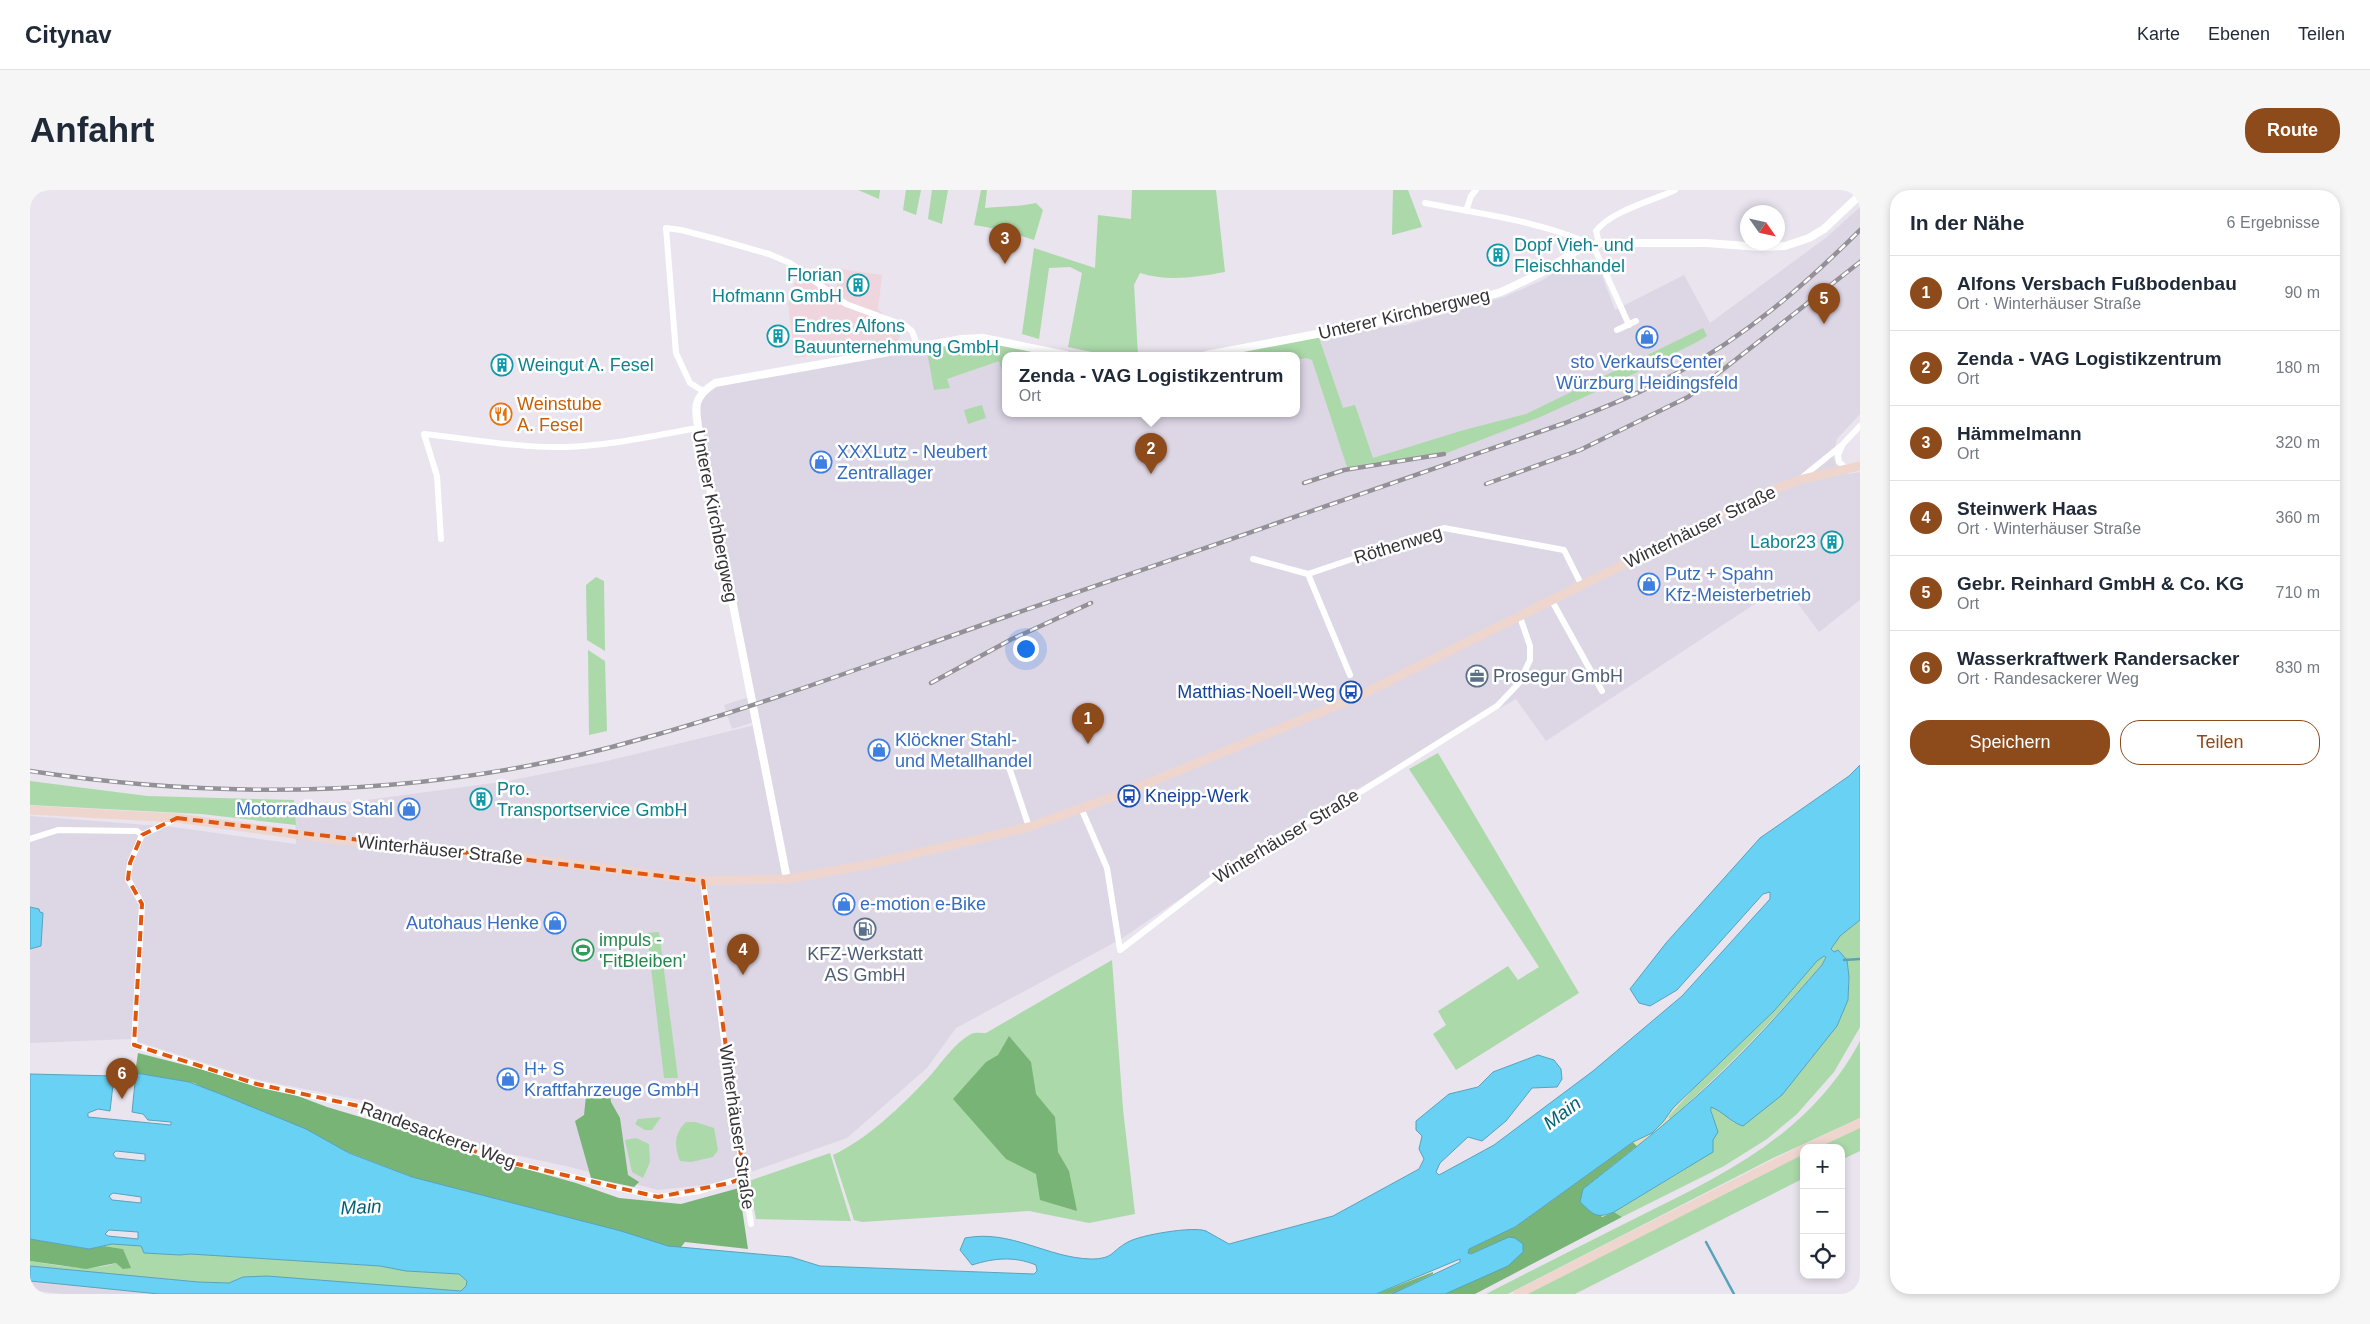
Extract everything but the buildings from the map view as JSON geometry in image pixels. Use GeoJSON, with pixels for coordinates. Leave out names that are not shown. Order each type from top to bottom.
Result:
{"type":"FeatureCollection","features":[{"type":"Feature","properties":{"kind":"main road"},"geometry":{"type":"LineString","coordinates":[[1799,480],[1860,466]]}},
{"type":"Feature","properties":{"kind":"main road","name":"Winterhäuser Straße"},"geometry":{"type":"LineString","coordinates":[[30,810],[177,818],[330,839],[523,858],[704,881],[787,879],[894,860],[1030,827],[1128,791],[1359,696],[1756,498],[1799,480]]}},
{"type":"Feature","properties":{"kind":"main road"},"geometry":{"type":"LineString","coordinates":[[1814,1144],[1860,1123]]}},
{"type":"Feature","properties":{"kind":"main road"},"geometry":{"type":"LineString","coordinates":[[1518,1294],[1800,1150]]}},
{"type":"Feature","properties":{"kind":"street"},"geometry":{"type":"LineString","coordinates":[[1466,211],[1471,196],[1476,190]]}},
{"type":"Feature","properties":{"kind":"street"},"geometry":{"type":"LineString","coordinates":[[1628,325],[1596,244],[1596,231],[1601,224],[1620,213],[1675,190]]}},
{"type":"Feature","properties":{"kind":"street"},"geometry":{"type":"LineString","coordinates":[[1425,203],[1492,214],[1574,236],[1596,244],[1648,242],[1706,243],[1760,247],[1785,246],[1809,238],[1824,229],[1860,195]]}},
{"type":"Feature","properties":{"kind":"street"},"geometry":{"type":"LineString","coordinates":[[918,347],[912,331],[906,326],[846,304],[790,263],[769,254],[716,239],[666,228],[676,353],[690,383],[703,391],[715,382],[918,347],[962,339],[983,338],[1051,352]]}},
{"type":"Feature","properties":{"kind":"street","name":"Unterer Kirchbergweg"},"geometry":{"type":"LineString","coordinates":[[1222,352],[1406,317],[1501,292],[1539,274],[1578,250],[1596,244]]}},
{"type":"Feature","properties":{"kind":"street"},"geometry":{"type":"LineString","coordinates":[[1617,330],[1636,321]]}},
{"type":"Feature","properties":{"kind":"street","name":"Unterer Kirchbergweg"},"geometry":{"type":"LineString","coordinates":[[703,391],[695,410],[698,428],[787,879]]}},
{"type":"Feature","properties":{"kind":"street","name":"Winterhäuser Straße"},"geometry":{"type":"LineString","coordinates":[[1799,480],[1842,445],[1860,426]]}},
{"type":"Feature","properties":{"kind":"street"},"geometry":{"type":"LineString","coordinates":[[441,539],[437,476],[424,434],[534,446],[565,447],[698,428]]}},
{"type":"Feature","properties":{"kind":"street"},"geometry":{"type":"LineString","coordinates":[[1842,445],[1838,454],[1839,462],[1846,468]]}},
{"type":"Feature","properties":{"kind":"street","name":"Röthenweg"},"geometry":{"type":"LineString","coordinates":[[1308,574],[1444,528],[1564,550],[1582,586]]}},
{"type":"Feature","properties":{"kind":"street"},"geometry":{"type":"LineString","coordinates":[[1253,559],[1308,574],[1350,675]]}},
{"type":"Feature","properties":{"kind":"street"},"geometry":{"type":"LineString","coordinates":[[1552,600],[1602,692]]}},
{"type":"Feature","properties":{"kind":"street","name":"Winterhäuser Straße"},"geometry":{"type":"LineString","coordinates":[[1081,808],[1107,868],[1120,950],[1236,863],[1362,791],[1497,706],[1519,683],[1530,660],[1530,646],[1520,617]]}},
{"type":"Feature","properties":{"kind":"street"},"geometry":{"type":"LineString","coordinates":[[1006,758],[1030,827]]}},
{"type":"Feature","properties":{"kind":"street"},"geometry":{"type":"LineString","coordinates":[[30,839],[58,830],[137,831],[142,835],[177,818]]}},
{"type":"Feature","properties":{"kind":"street","name":"Randesackerer Weg"},"geometry":{"type":"LineString","coordinates":[[142,835],[130,863],[128,879],[142,904],[134,1045],[257,1084],[363,1107],[492,1158],[658,1197],[700,1191],[744,1177]]}},
{"type":"Feature","properties":{"kind":"street","name":"Winterhäuser Straße"},"geometry":{"type":"LineString","coordinates":[[704,881],[730,1086],[751,1224]]}},
{"type":"Feature","properties":{"kind":"highlighted area"},"geometry":{"type":"Polygon","coordinates":[[[177,818],[703,881],[744,1177],[730,1183],[658,1197],[492,1158],[363,1107],[257,1084],[134,1045],[142,904],[128,879],[130,863],[142,835],[177,818]]]}},
{"type":"Feature","properties":{"kind":"shaded area"},"geometry":{"type":"Polygon","coordinates":[[[1860,207],[1860,414],[1837,439],[1833,456],[1836,464],[1849,474],[1860,472],[1860,600],[1819,632],[1784,585],[1546,741],[1516,699],[1259,845],[1121,939],[956,1028],[927,1068],[847,1138],[731,1179],[704,1185],[658,1190],[570,1167],[492,1150],[366,1101],[259,1080],[129,1039],[30,1043],[30,816],[173,827],[296,844],[295,804],[360,801],[508,781],[607,761],[755,725],[754,722],[732,729],[724,705],[749,697],[697,401],[715,383],[961,339],[1002,354],[1002,417],[1300,417],[1299,352],[1318,335],[1405,325],[1504,297],[1541,281],[1570,263],[1596,260],[1615,310],[1684,275],[1710,323],[1827,237],[1860,207]]]}},
{"type":"Feature","properties":{"kind":"shaded area","name":"Florian Hofmann GmbH"},"geometry":{"type":"Polygon","coordinates":[[[840,269],[882,275],[878,309],[901,331],[898,343],[795,358],[788,304],[795,282],[816,275],[836,290],[840,269]]]}},
{"type":"Feature","properties":{"kind":"shaded area"},"geometry":{"type":"Polygon","coordinates":[[[30,1279],[164,1294],[62,1294],[30,1290],[30,1279]]]}},
{"type":"Feature","properties":{"kind":"green space"},"geometry":{"type":"Polygon","coordinates":[[[858,190],[880,190],[879,199],[858,190]]]}},
{"type":"Feature","properties":{"kind":"green space"},"geometry":{"type":"Polygon","coordinates":[[[906,190],[921,190],[916,215],[903,210],[906,190]]]}},
{"type":"Feature","properties":{"kind":"green space"},"geometry":{"type":"Polygon","coordinates":[[[932,190],[948,190],[942,224],[928,219],[932,190]]]}},
{"type":"Feature","properties":{"kind":"green space"},"geometry":{"type":"Polygon","coordinates":[[[981,190],[987,190],[985,208],[1036,203],[1043,210],[1034,240],[1003,230],[974,225],[981,190]]]}},
{"type":"Feature","properties":{"kind":"green space"},"geometry":{"type":"Polygon","coordinates":[[[1132,190],[1216,190],[1225,272],[1172,278],[1140,273],[1134,285],[1138,352],[1092,352],[1068,347],[1082,273],[1070,267],[1049,268],[1039,339],[1022,334],[1034,248],[1095,268],[1098,215],[1131,219],[1132,190]]]}},
{"type":"Feature","properties":{"kind":"green space"},"geometry":{"type":"Polygon","coordinates":[[[1393,190],[1408,190],[1422,227],[1392,235],[1393,190]]]}},
{"type":"Feature","properties":{"kind":"green space"},"geometry":{"type":"Polygon","coordinates":[[[1703,328],[1707,336],[1615,383],[1538,418],[1444,454],[1348,470],[1312,360],[1306,358],[1300,359],[1300,352],[1223,352],[1318,335],[1343,408],[1355,405],[1373,458],[1464,430],[1526,414],[1703,328]]]}},
{"type":"Feature","properties":{"kind":"green space"},"geometry":{"type":"Polygon","coordinates":[[[983,338],[1051,352],[1002,352],[1002,370],[999,361],[947,379],[950,388],[934,390],[926,346],[983,338]]]}},
{"type":"Feature","properties":{"kind":"green space"},"geometry":{"type":"Polygon","coordinates":[[[982,405],[986,418],[968,424],[964,410],[982,405]]]}},
{"type":"Feature","properties":{"kind":"green space"},"geometry":{"type":"Polygon","coordinates":[[[596,577],[604,581],[605,651],[587,640],[586,585],[596,577]]]}},
{"type":"Feature","properties":{"kind":"green space"},"geometry":{"type":"Polygon","coordinates":[[[588,650],[605,661],[607,731],[589,735],[588,650]]]}},
{"type":"Feature","properties":{"kind":"green space"},"geometry":{"type":"Polygon","coordinates":[[[1438,753],[1579,993],[1456,1070],[1433,1034],[1446,1025],[1438,1011],[1508,966],[1518,980],[1539,967],[1409,769],[1438,753]]]}},
{"type":"Feature","properties":{"kind":"green space"},"geometry":{"type":"Polygon","coordinates":[[[30,781],[147,796],[294,800],[296,825],[201,814],[30,805],[30,781]]]}},
{"type":"Feature","properties":{"kind":"green space"},"geometry":{"type":"Polygon","coordinates":[[[1860,920],[1860,1027],[1834,1072],[1797,1114],[1767,1139],[1724,1166],[1622,1217],[1614,1212],[1684,1170],[1713,1118],[1711,1106],[1724,1112],[1734,1123],[1782,1095],[1837,1025],[1848,1000],[1849,983],[1847,960],[1838,950],[1834,952],[1831,949],[1840,936],[1860,920]]]}},
{"type":"Feature","properties":{"kind":"green space"},"geometry":{"type":"Polygon","coordinates":[[[659,932],[678,1078],[664,1078],[647,933],[659,932]]]}},
{"type":"Feature","properties":{"kind":"green space"},"geometry":{"type":"Polygon","coordinates":[[[1824,956],[1826,957],[1822,965],[1767,1025],[1730,1063],[1670,1119],[1668,1117],[1694,1088],[1774,1011],[1817,960],[1824,956]]]}},
{"type":"Feature","properties":{"kind":"green space"},"geometry":{"type":"Polygon","coordinates":[[[1112,960],[1123,1109],[1135,1214],[1089,1223],[1029,1211],[862,1222],[854,1220],[833,1155],[859,1140],[884,1121],[928,1078],[953,1048],[965,1038],[973,1033],[986,1033],[1112,960]]]}},
{"type":"Feature","properties":{"kind":"green space"},"geometry":{"type":"Polygon","coordinates":[[[1009,1036],[1031,1062],[1036,1094],[1055,1117],[1058,1152],[1069,1171],[1077,1211],[1040,1200],[1036,1174],[1006,1159],[953,1099],[986,1062],[998,1055],[1009,1036]]]}},
{"type":"Feature","properties":{"kind":"green space"},"geometry":{"type":"Polygon","coordinates":[[[1860,1041],[1860,1118],[1800,1144],[1508,1294],[1486,1294],[1703,1184],[1734,1166],[1792,1126],[1817,1101],[1840,1073],[1860,1041]]]}},
{"type":"Feature","properties":{"kind":"green space"},"geometry":{"type":"Polygon","coordinates":[[[138,1053],[282,1090],[327,1107],[414,1133],[454,1149],[576,1183],[619,1198],[681,1204],[739,1188],[748,1249],[685,1242],[674,1256],[412,1177],[350,1153],[291,1136],[247,1110],[194,1083],[135,1073],[138,1053]]]}},
{"type":"Feature","properties":{"kind":"green space"},"geometry":{"type":"Polygon","coordinates":[[[609,1089],[611,1102],[620,1118],[628,1175],[639,1182],[634,1187],[591,1178],[575,1121],[584,1115],[586,1096],[609,1089]]]}},
{"type":"Feature","properties":{"kind":"green space"},"geometry":{"type":"Polygon","coordinates":[[[661,1117],[652,1130],[645,1130],[635,1124],[638,1119],[661,1117]]]}},
{"type":"Feature","properties":{"kind":"green space"},"geometry":{"type":"Polygon","coordinates":[[[686,1122],[695,1122],[714,1128],[718,1150],[713,1157],[691,1162],[680,1161],[676,1140],[679,1131],[686,1122]]]}},
{"type":"Feature","properties":{"kind":"green space"},"geometry":{"type":"Polygon","coordinates":[[[1860,1126],[1860,1151],[1845,1158],[1845,1144],[1822,1144],[1860,1126]]]}},
{"type":"Feature","properties":{"kind":"green space"},"geometry":{"type":"Polygon","coordinates":[[[636,1138],[649,1144],[650,1162],[643,1178],[632,1172],[625,1140],[636,1138]]]}},
{"type":"Feature","properties":{"kind":"green space"},"geometry":{"type":"Polygon","coordinates":[[[1633,1142],[1637,1146],[1583,1189],[1602,1217],[1614,1212],[1622,1217],[1475,1294],[1445,1294],[1460,1286],[1509,1237],[1471,1254],[1467,1253],[1469,1249],[1515,1227],[1633,1142]]]}},
{"type":"Feature","properties":{"kind":"green space"},"geometry":{"type":"Polygon","coordinates":[[[830,1153],[851,1221],[756,1219],[749,1181],[830,1153]]]}},
{"type":"Feature","properties":{"kind":"green space"},"geometry":{"type":"Polygon","coordinates":[[[1800,1154],[1800,1180],[1575,1294],[1524,1294],[1800,1154]]]}},
{"type":"Feature","properties":{"kind":"green space"},"geometry":{"type":"Polygon","coordinates":[[[30,1239],[89,1249],[104,1246],[123,1249],[131,1268],[123,1269],[116,1263],[86,1269],[30,1261],[30,1239]]]}},
{"type":"Feature","properties":{"kind":"green space"},"geometry":{"type":"Polygon","coordinates":[[[112,1244],[141,1246],[144,1253],[190,1254],[380,1266],[406,1271],[459,1274],[467,1281],[466,1286],[461,1291],[267,1276],[243,1277],[229,1283],[198,1282],[30,1266],[30,1261],[84,1268],[105,1266],[116,1263],[123,1249],[104,1246],[112,1244]]]}},
{"type":"Feature","properties":{"kind":"green space"},"geometry":{"type":"Polygon","coordinates":[[[1433,1272],[1433,1274],[1392,1294],[1376,1294],[1433,1272]]]}},
{"type":"Feature","properties":{"kind":"sand"},"geometry":{"type":"Polygon","coordinates":[[[1694,1088],[1668,1117],[1670,1119],[1637,1146],[1633,1142],[1653,1131],[1694,1088]]]}},
{"type":"Feature","properties":{"kind":"water","name":"Main"},"geometry":{"type":"Polygon","coordinates":[[[1860,765],[1860,920],[1840,936],[1831,949],[1834,952],[1838,950],[1847,960],[1849,977],[1848,1000],[1837,1026],[1782,1095],[1743,1126],[1711,1107],[1718,1132],[1713,1140],[1713,1152],[1614,1212],[1596,1215],[1580,1202],[1583,1189],[1678,1112],[1739,1056],[1822,965],[1826,957],[1824,956],[1817,961],[1774,1011],[1673,1108],[1652,1133],[1633,1142],[1515,1227],[1469,1249],[1468,1253],[1471,1254],[1509,1237],[1515,1238],[1523,1244],[1523,1252],[1508,1266],[1445,1294],[1392,1294],[1460,1262],[1460,1259],[1376,1294],[159,1294],[30,1281],[30,1266],[198,1282],[229,1283],[243,1277],[267,1276],[461,1291],[466,1286],[467,1281],[459,1274],[406,1271],[380,1266],[190,1254],[144,1253],[141,1246],[112,1244],[89,1249],[30,1239],[30,1074],[114,1076],[110,1111],[98,1109],[88,1113],[88,1117],[171,1125],[171,1122],[148,1120],[143,1114],[132,1112],[136,1073],[189,1082],[306,1129],[349,1153],[412,1177],[621,1231],[668,1246],[791,1257],[820,1266],[1034,1274],[1037,1271],[1036,1265],[1020,1260],[996,1260],[972,1265],[960,1250],[965,1238],[998,1237],[1059,1254],[1098,1259],[1108,1256],[1122,1245],[1134,1239],[1155,1234],[1179,1230],[1199,1230],[1206,1231],[1229,1244],[1333,1216],[1419,1169],[1424,1159],[1419,1149],[1422,1136],[1416,1130],[1416,1121],[1449,1094],[1478,1087],[1493,1072],[1538,1055],[1554,1060],[1561,1069],[1562,1079],[1557,1087],[1532,1088],[1506,1121],[1482,1141],[1468,1137],[1440,1163],[1436,1172],[1439,1175],[1494,1145],[1593,1071],[1682,996],[1770,899],[1770,892],[1763,894],[1677,990],[1650,1006],[1639,1003],[1630,989],[1666,943],[1760,838],[1849,776],[1860,765]],[[116,1151],[113,1154],[116,1158],[145,1161],[145,1154],[116,1151]],[[113,1193],[109,1196],[112,1200],[141,1203],[141,1197],[113,1193]],[[109,1230],[105,1234],[108,1236],[138,1239],[138,1232],[109,1230]]]}},
{"type":"Feature","properties":{"kind":"water"},"geometry":{"type":"Polygon","coordinates":[[[30,907],[39,909],[43,913],[41,946],[30,949],[30,907]]]}},
{"type":"Feature","properties":{"kind":"waterway"},"geometry":{"type":"LineString","coordinates":[[1844,960],[1860,959]]}},
{"type":"Feature","properties":{"kind":"waterway"},"geometry":{"type":"LineString","coordinates":[[1706,1242],[1734,1294]]}},
{"type":"Feature","properties":{"kind":"railway"},"geometry":{"type":"LineString","coordinates":[[30,771],[107,781],[184,787],[261,790],[337,788],[414,782],[490,772],[566,758],[687,726],[824,681],[1565,423],[1608,406],[1663,380],[1727,343],[1796,290],[1860,230]]}},
{"type":"Feature","properties":{"kind":"railway"},"geometry":{"type":"LineString","coordinates":[[1486,484],[1580,450],[1688,397],[1860,262]]}},
{"type":"Feature","properties":{"kind":"railway"},"geometry":{"type":"LineString","coordinates":[[1304,483],[1344,470],[1444,454]]}},
{"type":"Feature","properties":{"kind":"railway"},"geometry":{"type":"LineString","coordinates":[[931,683],[1012,639],[1091,603]]}},
{"type":"Feature","properties":{"kind":"place","name":"Dopf Vieh- und Fleischhandel"},"geometry":{"type":"Point","coordinates":[1498,255]}},
{"type":"Feature","properties":{"kind":"place","name":"Hämmelmann"},"geometry":{"type":"Point","coordinates":[1005,264]}},
{"type":"Feature","properties":{"kind":"place","name":"Florian Hofmann GmbH"},"geometry":{"type":"Point","coordinates":[858,285]}},
{"type":"Feature","properties":{"kind":"place","name":"Gebr. Reinhard GmbH & Co. KG"},"geometry":{"type":"Point","coordinates":[1824,324]}},
{"type":"Feature","properties":{"kind":"place","name":"Endres Alfons Bauunternehmung GmbH"},"geometry":{"type":"Point","coordinates":[778,336]}},
{"type":"Feature","properties":{"kind":"place","name":"sto VerkaufsCenter Würzburg Heidingsfeld"},"geometry":{"type":"Point","coordinates":[1647,337]}},
{"type":"Feature","properties":{"kind":"place","name":"Weingut A. Fesel"},"geometry":{"type":"Point","coordinates":[502,365]}},
{"type":"Feature","properties":{"kind":"place","name":"Weinstube A. Fesel"},"geometry":{"type":"Point","coordinates":[501,414]}},
{"type":"Feature","properties":{"kind":"place","name":"XXXLutz - Neubert Zentrallager"},"geometry":{"type":"Point","coordinates":[821,462]}},
{"type":"Feature","properties":{"kind":"place","name":"Zenda - VAG Logistikzentrum"},"geometry":{"type":"Point","coordinates":[1151,474]}},
{"type":"Feature","properties":{"kind":"place","name":"Labor23"},"geometry":{"type":"Point","coordinates":[1832,542]}},
{"type":"Feature","properties":{"kind":"place","name":"Putz + Spahn Kfz-Meisterbetrieb"},"geometry":{"type":"Point","coordinates":[1649,584]}},
{"type":"Feature","properties":{"kind":"place","name":"Prosegur GmbH"},"geometry":{"type":"Point","coordinates":[1477,676]}},
{"type":"Feature","properties":{"kind":"place","name":"Matthias-Noell-Weg"},"geometry":{"type":"Point","coordinates":[1351,692]}},
{"type":"Feature","properties":{"kind":"place","name":"Alfons Versbach Fußbodenbau"},"geometry":{"type":"Point","coordinates":[1088,744]}},
{"type":"Feature","properties":{"kind":"place","name":"Klöckner Stahl- und Metallhandel"},"geometry":{"type":"Point","coordinates":[879,750]}},
{"type":"Feature","properties":{"kind":"place","name":"Kneipp-Werk"},"geometry":{"type":"Point","coordinates":[1129,796]}},
{"type":"Feature","properties":{"kind":"place","name":"Pro. Transportservice GmbH"},"geometry":{"type":"Point","coordinates":[481,799]}},
{"type":"Feature","properties":{"kind":"place","name":"Motorradhaus Stahl"},"geometry":{"type":"Point","coordinates":[409,809]}},
{"type":"Feature","properties":{"kind":"place","name":"e-motion e-Bike"},"geometry":{"type":"Point","coordinates":[844,904]}},
{"type":"Feature","properties":{"kind":"place","name":"Autohaus Henke"},"geometry":{"type":"Point","coordinates":[555,923]}},
{"type":"Feature","properties":{"kind":"place","name":"KFZ-Werkstatt AS GmbH"},"geometry":{"type":"Point","coordinates":[865,929]}},
{"type":"Feature","properties":{"kind":"place","name":"impuls - 'FitBleiben'"},"geometry":{"type":"Point","coordinates":[583,950]}},
{"type":"Feature","properties":{"kind":"place","name":"Steinwerk Haas"},"geometry":{"type":"Point","coordinates":[743,975]}},
{"type":"Feature","properties":{"kind":"place","name":"H+ S Kraftfahrzeuge GmbH"},"geometry":{"type":"Point","coordinates":[508,1079]}},
{"type":"Feature","properties":{"kind":"place","name":"Wasserkraftwerk Randersacker"},"geometry":{"type":"Point","coordinates":[122,1099]}}]}
